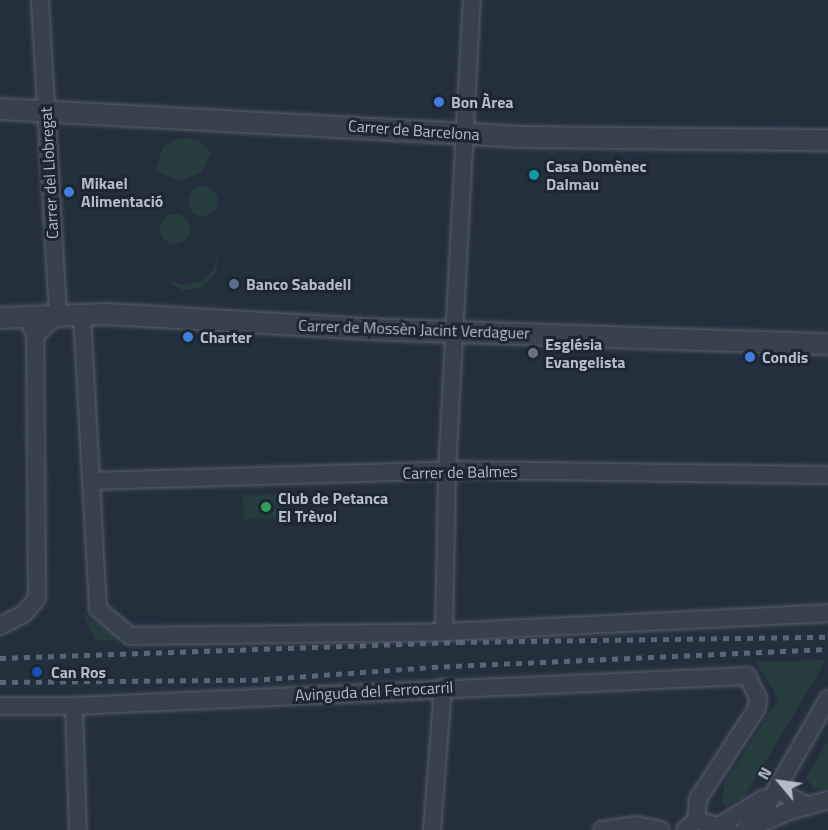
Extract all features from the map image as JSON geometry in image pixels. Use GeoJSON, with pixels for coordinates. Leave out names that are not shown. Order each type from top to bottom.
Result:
{"type":"FeatureCollection","features":[{"type":"Feature","properties":{"kind":"street","name":"Carrer del Llobregat"},"geometry":{"type":"LineString","coordinates":[[40,0],[58,314]]}},
{"type":"Feature","properties":{"kind":"street"},"geometry":{"type":"LineString","coordinates":[[444,632],[447,472],[472,0]]}},
{"type":"Feature","properties":{"kind":"street","name":"Carrer de Barcelona"},"geometry":{"type":"LineString","coordinates":[[0,109],[465,132],[523,137],[828,140]]}},
{"type":"Feature","properties":{"kind":"street"},"geometry":{"type":"LineString","coordinates":[[35,336],[58,314]]}},
{"type":"Feature","properties":{"kind":"street"},"geometry":{"type":"LineString","coordinates":[[82,314],[98,609],[130,636],[444,632],[828,613]]}},
{"type":"Feature","properties":{"kind":"street","name":"Carrer de Mossèn Jacint Verdaguer"},"geometry":{"type":"LineString","coordinates":[[0,318],[82,314],[456,331],[828,344]]}},
{"type":"Feature","properties":{"kind":"street"},"geometry":{"type":"LineString","coordinates":[[0,626],[24,614],[37,598],[35,336],[29,317]]}},
{"type":"Feature","properties":{"kind":"street","name":"Carrer de Balmes"},"geometry":{"type":"LineString","coordinates":[[92,481],[447,472],[828,474]]}},
{"type":"Feature","properties":{"kind":"street","name":"Avinguda del Ferrocarril"},"geometry":{"type":"LineString","coordinates":[[0,706],[74,706],[443,687],[747,676],[759,698],[758,708],[698,799],[691,825]]}},
{"type":"Feature","properties":{"kind":"street"},"geometry":{"type":"LineString","coordinates":[[432,830],[443,687]]}},
{"type":"Feature","properties":{"kind":"street"},"geometry":{"type":"LineString","coordinates":[[746,830],[764,812],[776,786],[828,699]]}},
{"type":"Feature","properties":{"kind":"street"},"geometry":{"type":"LineString","coordinates":[[74,706],[78,830]]}},
{"type":"Feature","properties":{"kind":"street"},"geometry":{"type":"LineString","coordinates":[[691,825],[726,827],[776,786]]}},
{"type":"Feature","properties":{"kind":"street"},"geometry":{"type":"LineString","coordinates":[[776,786],[786,795],[808,806]]}},
{"type":"Feature","properties":{"kind":"street"},"geometry":{"type":"LineString","coordinates":[[746,830],[828,800]]}},
{"type":"Feature","properties":{"kind":"street"},"geometry":{"type":"LineString","coordinates":[[772,830],[808,806]]}},
{"type":"Feature","properties":{"kind":"street"},"geometry":{"type":"LineString","coordinates":[[602,830],[636,825],[661,830]]}},
{"type":"Feature","properties":{"kind":"green space"},"geometry":{"type":"Polygon","coordinates":[[[188,138],[201,142],[211,153],[201,173],[177,181],[155,169],[163,147],[176,139],[188,138]]]}},
{"type":"Feature","properties":{"kind":"green space"},"geometry":{"type":"Polygon","coordinates":[[[203,186],[209,187],[217,195],[217,207],[209,215],[203,216],[197,215],[189,207],[188,201],[189,195],[197,187],[203,186]]]}},
{"type":"Feature","properties":{"kind":"green space"},"geometry":{"type":"Polygon","coordinates":[[[175,214],[185,219],[190,229],[185,239],[175,244],[165,239],[160,229],[165,219],[175,214]]]}},
{"type":"Feature","properties":{"kind":"green space"},"geometry":{"type":"Polygon","coordinates":[[[218,254],[216,274],[202,288],[182,290],[167,280],[185,285],[203,281],[213,270],[218,254]]]}},
{"type":"Feature","properties":{"kind":"green space","name":"Club de Petanca El Trèvol"},"geometry":{"type":"Polygon","coordinates":[[[289,494],[290,518],[244,520],[243,496],[289,494]]]}},
{"type":"Feature","properties":{"kind":"green space"},"geometry":{"type":"Polygon","coordinates":[[[82,613],[121,639],[95,641],[82,613]]]}},
{"type":"Feature","properties":{"kind":"green space"},"geometry":{"type":"Polygon","coordinates":[[[826,660],[744,797],[726,806],[722,802],[724,784],[778,699],[756,662],[826,660]]]}},
{"type":"Feature","properties":{"kind":"green space"},"geometry":{"type":"Polygon","coordinates":[[[828,740],[828,789],[815,790],[806,778],[828,740]]]}},
{"type":"Feature","properties":{"kind":"railway"},"geometry":{"type":"LineString","coordinates":[[0,658],[459,642],[828,637]]}},
{"type":"Feature","properties":{"kind":"railway"},"geometry":{"type":"LineString","coordinates":[[0,682],[252,680],[432,667],[828,649]]}},
{"type":"Feature","properties":{"kind":"place","name":"Bon Àrea"},"geometry":{"type":"Point","coordinates":[439,102]}},
{"type":"Feature","properties":{"kind":"place","name":"Casa Domènec Dalmau"},"geometry":{"type":"Point","coordinates":[534,175]}},
{"type":"Feature","properties":{"kind":"place","name":"Mikael Alimentació"},"geometry":{"type":"Point","coordinates":[69,192]}},
{"type":"Feature","properties":{"kind":"place","name":"Banco Sabadell"},"geometry":{"type":"Point","coordinates":[234,284]}},
{"type":"Feature","properties":{"kind":"place","name":"Charter"},"geometry":{"type":"Point","coordinates":[188,337]}},
{"type":"Feature","properties":{"kind":"place","name":"Església Evangelista"},"geometry":{"type":"Point","coordinates":[533,353]}},
{"type":"Feature","properties":{"kind":"place","name":"Condis"},"geometry":{"type":"Point","coordinates":[750,357]}},
{"type":"Feature","properties":{"kind":"place","name":"Club de Petanca El Trèvol"},"geometry":{"type":"Point","coordinates":[266,507]}},
{"type":"Feature","properties":{"kind":"place","name":"Can Ros"},"geometry":{"type":"Point","coordinates":[37,672]}}]}
